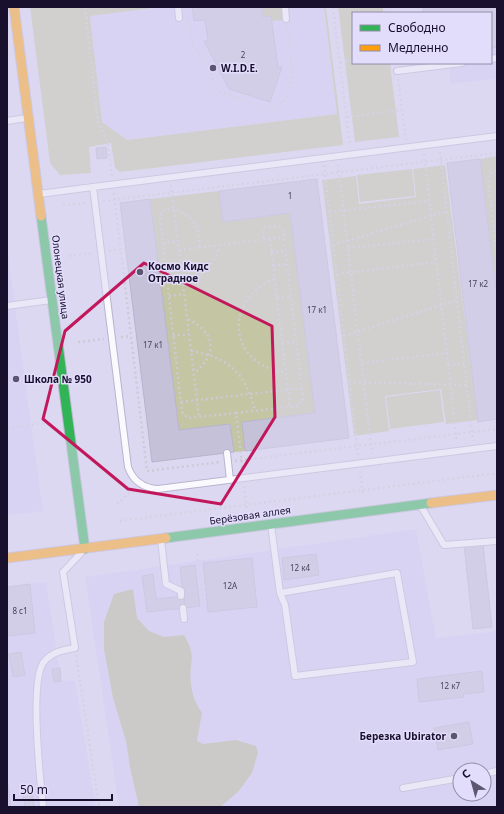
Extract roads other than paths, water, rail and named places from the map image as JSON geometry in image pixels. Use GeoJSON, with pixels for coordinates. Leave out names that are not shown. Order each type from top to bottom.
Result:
{"type":"FeatureCollection","features":[{"type":"Feature","properties":{"kind":"street","name":"Олонецкая улица"},"geometry":{"type":"LineString","coordinates":[[14,7],[85,549]]}},
{"type":"Feature","properties":{"kind":"street","name":"Берёзовая аллея"},"geometry":{"type":"LineString","coordinates":[[7,558],[497,495]]}},
{"type":"Feature","properties":{"kind":"lane"},"geometry":{"type":"LineString","coordinates":[[178,7],[179,18]]}},
{"type":"Feature","properties":{"kind":"lane"},"geometry":{"type":"LineString","coordinates":[[285,7],[286,20]]}},
{"type":"Feature","properties":{"kind":"lane"},"geometry":{"type":"LineString","coordinates":[[397,72],[455,64]]}},
{"type":"Feature","properties":{"kind":"lane"},"geometry":{"type":"LineString","coordinates":[[7,121],[28,117]]}},
{"type":"Feature","properties":{"kind":"lane"},"geometry":{"type":"LineString","coordinates":[[39,194],[497,136]]}},
{"type":"Feature","properties":{"kind":"lane"},"geometry":{"type":"LineString","coordinates":[[93,187],[127,461],[130,473],[139,483],[158,489],[497,446]]}},
{"type":"Feature","properties":{"kind":"lane"},"geometry":{"type":"LineString","coordinates":[[7,306],[52,300]]}},
{"type":"Feature","properties":{"kind":"lane"},"geometry":{"type":"LineString","coordinates":[[227,453],[230,480]]}},
{"type":"Feature","properties":{"kind":"lane"},"geometry":{"type":"LineString","coordinates":[[420,505],[444,545],[497,541]]}},
{"type":"Feature","properties":{"kind":"lane"},"geometry":{"type":"LineString","coordinates":[[271,523],[280,593],[285,605],[295,676],[412,662],[397,573],[280,593]]}},
{"type":"Feature","properties":{"kind":"lane"},"geometry":{"type":"LineString","coordinates":[[161,538],[166,584],[181,591],[181,596]]}},
{"type":"Feature","properties":{"kind":"lane"},"geometry":{"type":"LineString","coordinates":[[43,807],[36,693],[43,664],[57,651],[75,648],[63,572],[85,549]]}},
{"type":"Feature","properties":{"kind":"lane"},"geometry":{"type":"LineString","coordinates":[[183,608],[184,619]]}},
{"type":"Feature","properties":{"kind":"lane"},"geometry":{"type":"LineString","coordinates":[[403,788],[452,779]]}},
{"type":"Feature","properties":{"kind":"place","name":"W.I.D.E."},"geometry":{"type":"Point","coordinates":[213,68]}},
{"type":"Feature","properties":{"kind":"place","name":"Космо Кидс Отрадное"},"geometry":{"type":"Point","coordinates":[140,272]}},
{"type":"Feature","properties":{"kind":"place","name":"Школа № 950"},"geometry":{"type":"Point","coordinates":[16,379]}},
{"type":"Feature","properties":{"kind":"place","name":"Березка Ubirator"},"geometry":{"type":"Point","coordinates":[454,736]}}]}
